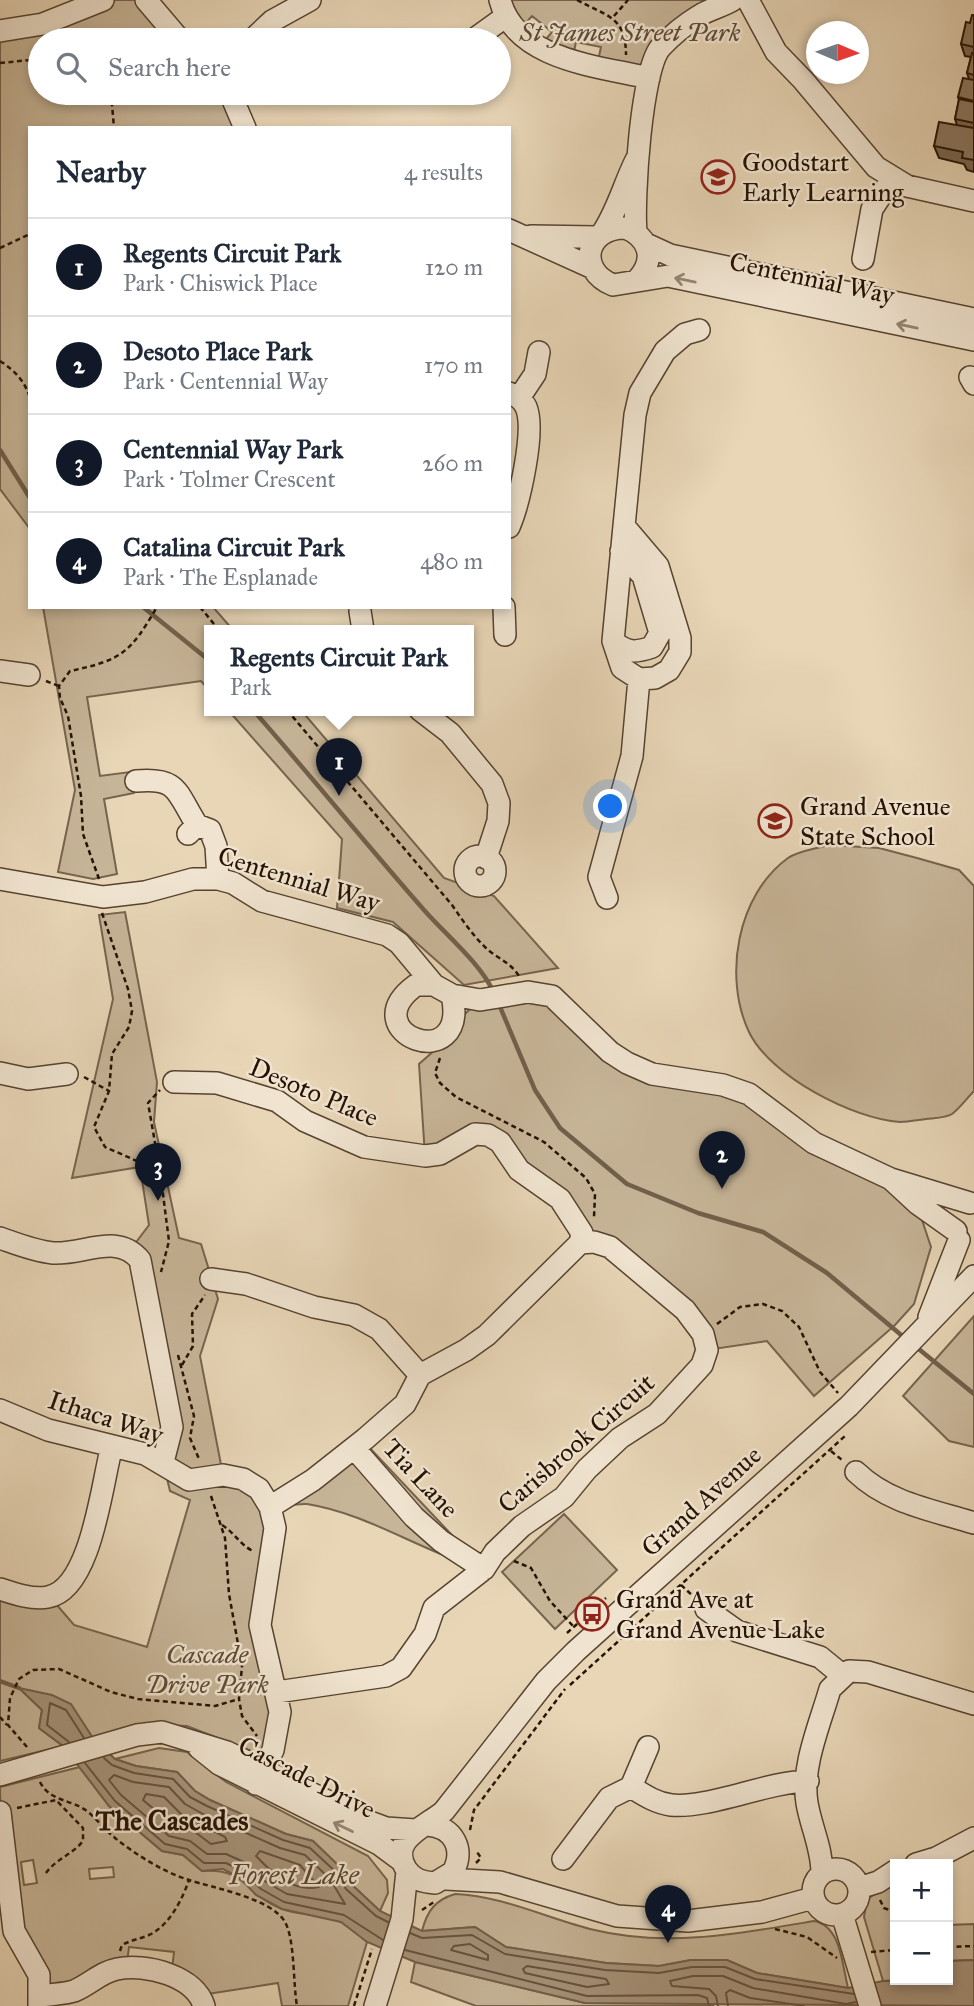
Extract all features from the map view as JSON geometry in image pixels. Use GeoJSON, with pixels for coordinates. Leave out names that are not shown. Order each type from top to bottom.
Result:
{"type":"FeatureCollection","features":[{"type":"Feature","properties":{"kind":"street"},"geometry":{"type":"LineString","coordinates":[[0,31],[52,21],[103,0]]}},
{"type":"Feature","properties":{"kind":"street"},"geometry":{"type":"LineString","coordinates":[[146,0],[170,28]]}},
{"type":"Feature","properties":{"kind":"street"},"geometry":{"type":"LineString","coordinates":[[265,28],[310,0]]}},
{"type":"Feature","properties":{"kind":"street"},"geometry":{"type":"LineString","coordinates":[[639,279],[648,263],[635,213],[639,155],[652,62],[660,48],[699,15],[733,0]]}},
{"type":"Feature","properties":{"kind":"street"},"geometry":{"type":"LineString","coordinates":[[748,0],[776,52],[803,79],[876,167],[907,186],[974,201]]}},
{"type":"Feature","properties":{"kind":"street"},"geometry":{"type":"LineString","coordinates":[[485,28],[503,9],[536,44],[565,60],[649,78]]}},
{"type":"Feature","properties":{"kind":"street"},"geometry":{"type":"LineString","coordinates":[[235,105],[245,126]]}},
{"type":"Feature","properties":{"kind":"street"},"geometry":{"type":"LineString","coordinates":[[593,268],[590,252],[616,212],[623,186],[639,155]]}},
{"type":"Feature","properties":{"kind":"street"},"geometry":{"type":"LineString","coordinates":[[863,259],[872,209],[892,179]]}},
{"type":"Feature","properties":{"kind":"street","name":"Centennial Way"},"geometry":{"type":"LineString","coordinates":[[514,232],[562,239],[626,228],[670,255],[974,318]]}},
{"type":"Feature","properties":{"kind":"street","name":"Centennial Way"},"geometry":{"type":"LineString","coordinates":[[514,232],[593,268],[597,276],[613,285],[622,286],[639,279],[668,276],[974,340]]}},
{"type":"Feature","properties":{"kind":"street"},"geometry":{"type":"LineString","coordinates":[[624,526],[658,566],[680,638],[680,652],[669,670],[655,678],[639,679],[622,668],[613,641],[621,551],[635,415],[640,393],[665,351],[685,334],[699,330]]}},
{"type":"Feature","properties":{"kind":"street"},"geometry":{"type":"LineString","coordinates":[[511,522],[521,498],[529,418],[514,395],[536,374],[539,352]]}},
{"type":"Feature","properties":{"kind":"street"},"geometry":{"type":"LineString","coordinates":[[613,641],[624,651],[637,652],[652,647],[660,633],[643,576],[621,551]]}},
{"type":"Feature","properties":{"kind":"street"},"geometry":{"type":"LineString","coordinates":[[504,609],[505,635]]}},
{"type":"Feature","properties":{"kind":"street"},"geometry":{"type":"LineString","coordinates":[[0,671],[29,676]]}},
{"type":"Feature","properties":{"kind":"street"},"geometry":{"type":"LineString","coordinates":[[607,898],[599,877],[606,842],[632,756],[639,679]]}},
{"type":"Feature","properties":{"kind":"street"},"geometry":{"type":"LineString","coordinates":[[426,716],[450,733],[492,784],[499,803],[498,821],[486,858]]}},
{"type":"Feature","properties":{"kind":"street"},"geometry":{"type":"LineString","coordinates":[[136,781],[160,779],[172,785],[192,829],[210,830],[216,846],[218,879]]}},
{"type":"Feature","properties":{"kind":"street","name":"Centennial Way"},"geometry":{"type":"LineString","coordinates":[[0,879],[103,897],[145,892],[193,879],[218,879],[233,883],[262,901],[387,935],[399,943],[409,957],[443,990]]}},
{"type":"Feature","properties":{"kind":"street"},"geometry":{"type":"LineString","coordinates":[[409,957],[396,1011],[398,1024],[408,1038],[426,1043],[442,1038],[453,1025],[485,999],[515,987],[552,996],[610,1052],[627,1063],[652,1074],[723,1084],[749,1094],[814,1143],[891,1179],[972,1202]]}},
{"type":"Feature","properties":{"kind":"street"},"geometry":{"type":"LineString","coordinates":[[401,996],[416,985],[485,999]]}},
{"type":"Feature","properties":{"kind":"street"},"geometry":{"type":"LineString","coordinates":[[443,990],[455,1009],[453,1025]]}},
{"type":"Feature","properties":{"kind":"street"},"geometry":{"type":"LineString","coordinates":[[0,1073],[28,1079],[67,1074]]}},
{"type":"Feature","properties":{"kind":"street","name":"Desoto Place"},"geometry":{"type":"LineString","coordinates":[[174,1082],[217,1083],[277,1101],[305,1121],[364,1147],[425,1156],[440,1154],[475,1134],[488,1135],[500,1142],[519,1170],[560,1199],[587,1242]]}},
{"type":"Feature","properties":{"kind":"street"},"geometry":{"type":"LineString","coordinates":[[891,1179],[958,1235],[974,1255]]}},
{"type":"Feature","properties":{"kind":"street","name":"Grand Avenue"},"geometry":{"type":"LineString","coordinates":[[924,1329],[958,1235],[959,1215],[972,1202]]}},
{"type":"Feature","properties":{"kind":"street"},"geometry":{"type":"LineString","coordinates":[[0,1238],[28,1248],[54,1253],[116,1245],[131,1249],[140,1260],[172,1427],[163,1462]]}},
{"type":"Feature","properties":{"kind":"street"},"geometry":{"type":"LineString","coordinates":[[264,1767],[280,1712],[260,1625],[275,1528],[270,1507],[354,1448],[405,1404],[420,1375],[466,1350],[486,1335],[587,1242],[610,1247],[685,1310],[704,1334]]}},
{"type":"Feature","properties":{"kind":"street","name":"Grand Avenue"},"geometry":{"type":"LineString","coordinates":[[410,1918],[404,1843],[467,1785],[504,1732],[576,1651],[892,1365],[974,1276]]}},
{"type":"Feature","properties":{"kind":"street"},"geometry":{"type":"LineString","coordinates":[[211,1279],[246,1284],[314,1307],[354,1315],[379,1329],[420,1375]]}},
{"type":"Feature","properties":{"kind":"street","name":"Carisbrook Circuit"},"geometry":{"type":"LineString","coordinates":[[277,1692],[386,1676],[401,1668],[425,1634],[434,1608],[489,1560],[522,1526],[564,1497],[587,1469],[620,1438],[657,1414],[702,1365],[707,1350],[704,1334]]}},
{"type":"Feature","properties":{"kind":"street","name":"Ithaca Way"},"geometry":{"type":"LineString","coordinates":[[0,1410],[48,1430],[163,1462],[178,1476],[189,1480],[223,1475],[243,1479],[259,1489],[270,1507]]}},
{"type":"Feature","properties":{"kind":"street"},"geometry":{"type":"LineString","coordinates":[[1,1591],[50,1597],[67,1587],[82,1563],[95,1527],[112,1446]]}},
{"type":"Feature","properties":{"kind":"street","name":"Tia Lane"},"geometry":{"type":"LineString","coordinates":[[354,1448],[414,1517],[441,1541],[489,1560]]}},
{"type":"Feature","properties":{"kind":"street"},"geometry":{"type":"LineString","coordinates":[[856,1472],[874,1489],[888,1496],[974,1523]]}},
{"type":"Feature","properties":{"kind":"street"},"geometry":{"type":"LineString","coordinates":[[706,1609],[737,1631],[820,1657],[842,1675]]}},
{"type":"Feature","properties":{"kind":"street"},"geometry":{"type":"LineString","coordinates":[[822,1873],[822,1855],[806,1801],[810,1758],[830,1689],[842,1675],[849,1671],[868,1672],[974,1703]]}},
{"type":"Feature","properties":{"kind":"street","name":"Cascade Drive"},"geometry":{"type":"LineString","coordinates":[[0,1774],[36,1767],[137,1735],[162,1732],[189,1741],[219,1764],[264,1767],[386,1828],[421,1828]]}},
{"type":"Feature","properties":{"kind":"street"},"geometry":{"type":"LineString","coordinates":[[563,1859],[609,1798],[631,1787],[648,1747]]}},
{"type":"Feature","properties":{"kind":"street","name":"Cascade Drive"},"geometry":{"type":"LineString","coordinates":[[264,1767],[379,1844],[404,1866]]}},
{"type":"Feature","properties":{"kind":"street"},"geometry":{"type":"LineString","coordinates":[[631,1787],[658,1802],[681,1806],[788,1782],[808,1781]]}},
{"type":"Feature","properties":{"kind":"street"},"geometry":{"type":"LineString","coordinates":[[808,1781],[818,1797],[844,1870]]}},
{"type":"Feature","properties":{"kind":"street","name":"Grand Avenue"},"geometry":{"type":"LineString","coordinates":[[375,2006],[379,1955],[453,1872],[475,1854],[467,1785]]}},
{"type":"Feature","properties":{"kind":"street"},"geometry":{"type":"LineString","coordinates":[[6,1810],[7,1934],[39,1975],[40,2001],[75,1990],[106,1972],[120,1968],[181,1977],[201,1994],[204,2006]]}},
{"type":"Feature","properties":{"kind":"street"},"geometry":{"type":"LineString","coordinates":[[421,1828],[437,1826],[475,1854],[617,1916],[688,1921],[762,1912],[813,1898]]}},
{"type":"Feature","properties":{"kind":"street"},"geometry":{"type":"LineString","coordinates":[[933,1859],[974,1838]]}},
{"type":"Feature","properties":{"kind":"street"},"geometry":{"type":"LineString","coordinates":[[404,1866],[424,1882],[440,1887],[475,1854]]}},
{"type":"Feature","properties":{"kind":"street"},"geometry":{"type":"LineString","coordinates":[[832,1869],[844,1870],[854,1877],[859,1888],[857,1900],[851,1909],[842,1914],[831,1915],[820,1909],[813,1898],[814,1883],[822,1873],[832,1869]]}},
{"type":"Feature","properties":{"kind":"street"},"geometry":{"type":"LineString","coordinates":[[859,1888],[878,1882],[890,1874]]}},
{"type":"Feature","properties":{"kind":"street"},"geometry":{"type":"LineString","coordinates":[[842,1914],[866,1970],[870,2006]]}},
{"type":"Feature","properties":{"kind":"path"},"geometry":{"type":"LineString","coordinates":[[577,0],[613,16],[621,27],[626,45],[626,73]]}},
{"type":"Feature","properties":{"kind":"path"},"geometry":{"type":"LineString","coordinates":[[613,16],[628,0]]}},
{"type":"Feature","properties":{"kind":"path"},"geometry":{"type":"LineString","coordinates":[[0,63],[28,60]]}},
{"type":"Feature","properties":{"kind":"path"},"geometry":{"type":"LineString","coordinates":[[112,105],[114,126]]}},
{"type":"Feature","properties":{"kind":"path"},"geometry":{"type":"LineString","coordinates":[[0,248],[28,235]]}},
{"type":"Feature","properties":{"kind":"path"},"geometry":{"type":"LineString","coordinates":[[0,360],[11,368],[28,391]]}},
{"type":"Feature","properties":{"kind":"path"},"geometry":{"type":"LineString","coordinates":[[156,609],[120,656],[105,664],[70,671],[59,686],[68,716],[81,796],[83,834],[99,879],[105,929],[128,989],[132,1011],[129,1027],[112,1054],[109,1091],[94,1127],[97,1138],[104,1147],[160,1171]]}},
{"type":"Feature","properties":{"kind":"path"},"geometry":{"type":"LineString","coordinates":[[202,609],[215,625]]}},
{"type":"Feature","properties":{"kind":"path"},"geometry":{"type":"LineString","coordinates":[[292,716],[452,905],[464,924],[489,951],[513,967],[521,979],[515,987]]}},
{"type":"Feature","properties":{"kind":"path"},"geometry":{"type":"LineString","coordinates":[[445,1053],[437,1060],[435,1073],[440,1083],[456,1097],[544,1142],[586,1178],[594,1194],[587,1242]]}},
{"type":"Feature","properties":{"kind":"path"},"geometry":{"type":"LineString","coordinates":[[67,1074],[81,1076],[109,1091]]}},
{"type":"Feature","properties":{"kind":"path"},"geometry":{"type":"LineString","coordinates":[[159,1278],[169,1241],[148,1103],[153,1094],[174,1082]]}},
{"type":"Feature","properties":{"kind":"path"},"geometry":{"type":"LineString","coordinates":[[182,1365],[193,1346],[192,1314],[211,1279]]}},
{"type":"Feature","properties":{"kind":"path"},"geometry":{"type":"LineString","coordinates":[[704,1334],[740,1307],[763,1304],[782,1311],[799,1326],[820,1372],[839,1394]]}},
{"type":"Feature","properties":{"kind":"path"},"geometry":{"type":"LineString","coordinates":[[177,1352],[194,1416],[190,1438],[222,1525],[229,1594],[242,1666],[239,1699],[264,1767]]}},
{"type":"Feature","properties":{"kind":"path"},"geometry":{"type":"LineString","coordinates":[[475,1854],[474,1810],[566,1688],[849,1432]]}},
{"type":"Feature","properties":{"kind":"path"},"geometry":{"type":"LineString","coordinates":[[222,1525],[231,1530],[242,1546],[270,1555]]}},
{"type":"Feature","properties":{"kind":"path"},"geometry":{"type":"LineString","coordinates":[[489,1560],[531,1568],[550,1601],[573,1626]]}},
{"type":"Feature","properties":{"kind":"path"},"geometry":{"type":"LineString","coordinates":[[8,1725],[10,1698],[19,1679],[33,1670],[59,1669],[111,1692],[138,1699],[215,1706],[239,1699]]}},
{"type":"Feature","properties":{"kind":"path"},"geometry":{"type":"LineString","coordinates":[[0,1717],[29,1748],[41,1786],[83,1828],[83,1841],[74,1852],[55,1861],[46,1873]]}},
{"type":"Feature","properties":{"kind":"path"},"geometry":{"type":"LineString","coordinates":[[6,1810],[56,1800],[74,1803],[116,1838],[159,1867],[189,1880],[230,1890],[276,1912],[285,1922],[297,2006]]}},
{"type":"Feature","properties":{"kind":"path"},"geometry":{"type":"LineString","coordinates":[[120,1968],[122,1945],[152,1934],[181,1902],[189,1880]]}},
{"type":"Feature","properties":{"kind":"path"},"geometry":{"type":"LineString","coordinates":[[410,1918],[423,1909],[440,1887]]}},
{"type":"Feature","properties":{"kind":"path"},"geometry":{"type":"LineString","coordinates":[[953,1947],[974,1946]]}},
{"type":"Feature","properties":{"kind":"path"},"geometry":{"type":"LineString","coordinates":[[866,1970],[871,1951],[890,1950]]}},
{"type":"Feature","properties":{"kind":"path"},"geometry":{"type":"LineString","coordinates":[[354,2006],[379,1955]]}},
{"type":"Feature","properties":{"kind":"green space"},"geometry":{"type":"Polygon","coordinates":[[[103,0],[146,0],[170,28],[28,28],[28,105],[235,105],[244,126],[28,126],[28,526],[0,489],[0,31],[103,0]]]}},
{"type":"Feature","properties":{"kind":"green space","name":"St James Street Park"},"geometry":{"type":"Polygon","coordinates":[[[500,0],[733,0],[693,22],[670,39],[653,62],[649,78],[561,57],[522,36],[509,20],[500,0]],[[532,16],[523,26],[543,43],[552,32],[532,16]],[[576,42],[573,56],[598,61],[601,47],[576,42]]]}},
{"type":"Feature","properties":{"kind":"green space"},"geometry":{"type":"Polygon","coordinates":[[[43,609],[215,609],[229,625],[204,625],[204,684],[201,681],[87,697],[100,776],[130,772],[134,793],[104,799],[117,874],[93,879],[58,872],[75,790],[43,609]]]}},
{"type":"Feature","properties":{"kind":"green space"},"geometry":{"type":"Polygon","coordinates":[[[233,716],[306,716],[444,878],[494,896],[558,968],[464,985],[393,922],[337,908],[342,839],[233,716]]]}},
{"type":"Feature","properties":{"kind":"green space"},"geometry":{"type":"Polygon","coordinates":[[[828,845],[879,848],[917,858],[959,870],[974,886],[974,1091],[949,1115],[900,1122],[860,1113],[837,1104],[794,1079],[775,1064],[749,1032],[741,1010],[736,963],[746,915],[771,874],[788,858],[828,845]]]}},
{"type":"Feature","properties":{"kind":"green space"},"geometry":{"type":"Polygon","coordinates":[[[125,912],[157,1082],[154,1122],[179,1238],[201,1244],[218,1299],[200,1356],[223,1475],[270,1507],[261,1603],[277,1692],[269,1758],[187,1726],[158,1725],[93,1738],[20,1689],[42,1710],[39,1728],[63,1746],[0,1761],[0,1589],[50,1597],[74,1625],[147,1647],[190,1500],[170,1491],[163,1462],[171,1438],[131,1249],[149,1225],[140,1167],[72,1178],[113,999],[99,915],[125,912]]]}},
{"type":"Feature","properties":{"kind":"green space"},"geometry":{"type":"Polygon","coordinates":[[[540,993],[610,1052],[723,1085],[891,1179],[922,1220],[931,1247],[914,1304],[895,1325],[814,1396],[767,1341],[707,1350],[703,1334],[582,1233],[488,1135],[425,1156],[419,1064],[444,1042],[453,1025],[480,1000],[540,993]]]}},
{"type":"Feature","properties":{"kind":"green space"},"geometry":{"type":"Polygon","coordinates":[[[974,1316],[974,1447],[949,1441],[903,1396],[974,1316]]]}},
{"type":"Feature","properties":{"kind":"green space"},"geometry":{"type":"Polygon","coordinates":[[[366,1444],[484,1569],[439,1554],[375,1525],[330,1509],[307,1504],[274,1508],[366,1444]]]}},
{"type":"Feature","properties":{"kind":"green space"},"geometry":{"type":"Polygon","coordinates":[[[564,1514],[617,1570],[555,1629],[502,1572],[564,1514]]]}},
{"type":"Feature","properties":{"kind":"green space","name":"Cascade Drive Park"},"geometry":{"type":"Polygon","coordinates":[[[159,1748],[187,1752],[226,1782],[368,1856],[387,1880],[388,1893],[380,1911],[350,1883],[342,1869],[313,1841],[286,1834],[210,1800],[195,1791],[177,1772],[136,1766],[115,1759],[159,1748]]]}},
{"type":"Feature","properties":{"kind":"green space"},"geometry":{"type":"Polygon","coordinates":[[[80,1767],[109,1806],[162,1851],[183,1855],[202,1871],[217,1871],[238,1878],[260,1897],[282,1909],[327,1917],[348,1926],[367,1942],[348,2006],[282,2006],[278,1983],[201,1995],[136,1968],[42,1996],[9,1864],[0,1787],[80,1767]],[[33,1860],[21,1862],[24,1885],[37,1883],[33,1860]],[[113,1867],[89,1869],[90,1879],[114,1877],[113,1867]],[[129,1947],[127,1963],[172,1969],[174,1952],[129,1947]]]}},
{"type":"Feature","properties":{"kind":"green space"},"geometry":{"type":"Polygon","coordinates":[[[890,1885],[890,1981],[883,1981],[864,1917],[867,1899],[890,1885]]]}},
{"type":"Feature","properties":{"kind":"green space"},"geometry":{"type":"Polygon","coordinates":[[[455,1894],[506,1903],[590,1929],[646,1938],[702,1937],[814,1921],[823,1924],[835,1938],[848,1988],[757,1973],[727,1960],[691,1960],[659,1966],[606,1963],[506,1947],[475,1927],[422,1931],[433,1907],[455,1894]]]}},
{"type":"Feature","properties":{"kind":"green space"},"geometry":{"type":"Polygon","coordinates":[[[974,1924],[974,1960],[953,1961],[953,1925],[974,1924]]]}},
{"type":"Feature","properties":{"kind":"green space"},"geometry":{"type":"Polygon","coordinates":[[[415,1962],[585,2003],[697,2002],[714,2006],[476,2006],[411,1982],[415,1962]]]}},
{"type":"Feature","properties":{"kind":"water","name":"Forest Lake"},"geometry":{"type":"Polygon","coordinates":[[[19,1688],[52,1695],[71,1704],[93,1738],[115,1759],[136,1766],[177,1772],[195,1791],[210,1800],[286,1834],[313,1841],[342,1869],[350,1883],[380,1911],[422,1931],[475,1927],[506,1947],[606,1963],[659,1966],[691,1960],[727,1960],[757,1973],[848,1988],[883,1981],[890,1981],[890,1985],[953,1985],[953,1961],[974,1960],[974,2006],[585,2003],[415,1962],[367,1942],[341,1922],[282,1909],[256,1895],[239,1877],[223,1869],[202,1871],[183,1855],[162,1851],[109,1806],[63,1746],[39,1728],[42,1710],[19,1688]]]}},
{"type":"Feature","properties":{"kind":"building"},"geometry":{"type":"Polygon","coordinates":[[[972,15],[974,47],[961,44],[966,22],[970,23],[972,15]]]}},
{"type":"Feature","properties":{"kind":"building"},"geometry":{"type":"Polygon","coordinates":[[[974,53],[974,75],[967,73],[974,53]]]}},
{"type":"Feature","properties":{"kind":"building"},"geometry":{"type":"Polygon","coordinates":[[[963,78],[974,80],[974,101],[958,97],[963,78]]]}},
{"type":"Feature","properties":{"kind":"building"},"geometry":{"type":"Polygon","coordinates":[[[959,99],[974,102],[974,123],[955,119],[959,99]]]}},
{"type":"Feature","properties":{"kind":"building"},"geometry":{"type":"Polygon","coordinates":[[[939,122],[974,128],[974,160],[962,158],[963,152],[934,146],[939,122]]]}},
{"type":"Feature","properties":{"kind":"waterway"},"geometry":{"type":"LineString","coordinates":[[0,450],[28,495]]}},
{"type":"Feature","properties":{"kind":"waterway"},"geometry":{"type":"LineString","coordinates":[[145,609],[204,656]]}},
{"type":"Feature","properties":{"kind":"waterway"},"geometry":{"type":"LineString","coordinates":[[258,716],[424,910],[471,959],[493,991]]}},
{"type":"Feature","properties":{"kind":"waterway"},"geometry":{"type":"LineString","coordinates":[[498,1002],[535,1090],[560,1128],[627,1184],[698,1213],[763,1232],[827,1273],[906,1339]]}},
{"type":"Feature","properties":{"kind":"waterway"},"geometry":{"type":"LineString","coordinates":[[915,1346],[974,1394]]}},
{"type":"Feature","properties":{"kind":"waterway"},"geometry":{"type":"LineString","coordinates":[[0,1681],[19,1688]]}},
{"type":"Feature","properties":{"kind":"place","name":"Goodstart Early Learning"},"geometry":{"type":"Point","coordinates":[718,177]}},
{"type":"Feature","properties":{"kind":"place","name":"Regents Circuit Park"},"geometry":{"type":"Point","coordinates":[339,796]}},
{"type":"Feature","properties":{"kind":"place","name":"Grand Avenue State School"},"geometry":{"type":"Point","coordinates":[775,821]}},
{"type":"Feature","properties":{"kind":"place","name":"Desoto Place Park"},"geometry":{"type":"Point","coordinates":[722,1189]}},
{"type":"Feature","properties":{"kind":"place","name":"Centennial Way Park"},"geometry":{"type":"Point","coordinates":[158,1201]}},
{"type":"Feature","properties":{"kind":"place","name":"Grand Ave at Grand Avenue Lake"},"geometry":{"type":"Point","coordinates":[592,1614]}},
{"type":"Feature","properties":{"kind":"place","name":"Catalina Circuit Park"},"geometry":{"type":"Point","coordinates":[668,1943]}},
{"type":"Feature","properties":{"kind":"district","name":"The Cascades"},"geometry":{"type":"Point","coordinates":[172,1820]}}]}
